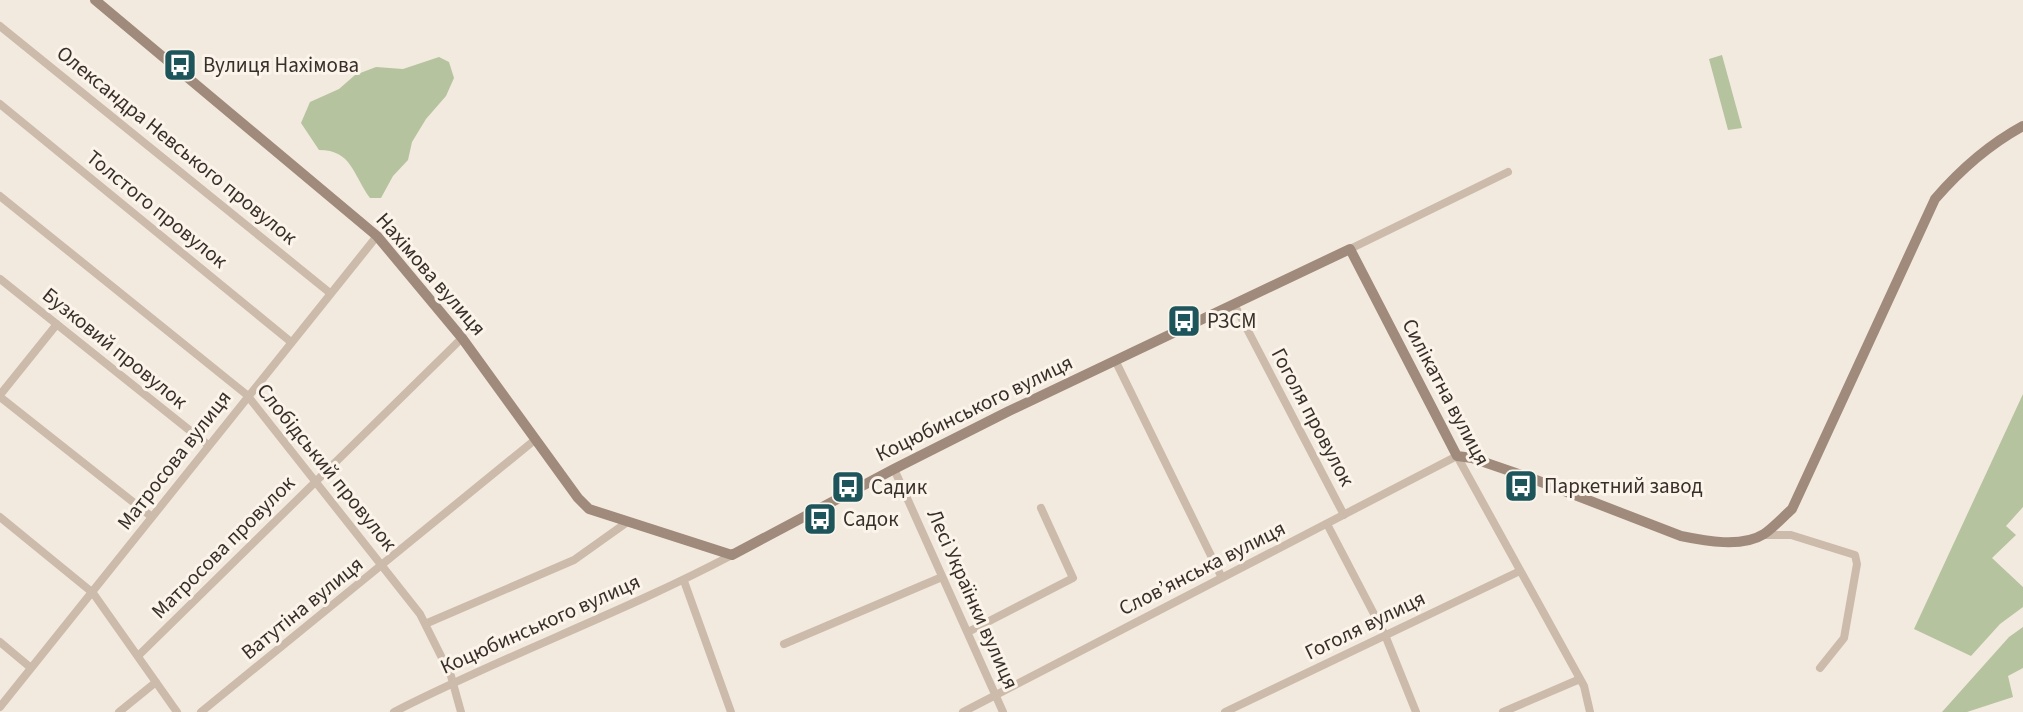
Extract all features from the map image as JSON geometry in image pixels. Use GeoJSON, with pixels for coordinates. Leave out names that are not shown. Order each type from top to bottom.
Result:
{"type":"FeatureCollection","features":[{"type":"Feature","properties":{"kind":"street","name":"Нахімова вулиця"},"geometry":{"type":"LineString","coordinates":[[94,0],[377,236],[462,338],[578,498],[589,509],[732,555]]}},
{"type":"Feature","properties":{"kind":"street","name":"Олександра Невського провулок"},"geometry":{"type":"LineString","coordinates":[[0,26],[330,293]]}},
{"type":"Feature","properties":{"kind":"street","name":"Толстого провулок"},"geometry":{"type":"LineString","coordinates":[[0,104],[291,342]]}},
{"type":"Feature","properties":{"kind":"street"},"geometry":{"type":"LineString","coordinates":[[1763,535],[1792,509],[1935,199],[1960,169],[2002,138],[2023,126]]}},
{"type":"Feature","properties":{"kind":"street","name":"Коцюбинського вулиця"},"geometry":{"type":"LineString","coordinates":[[394,712],[451,683],[684,581],[894,469],[1114,360],[1508,172]]}},
{"type":"Feature","properties":{"kind":"street","name":"Слобідський провулок"},"geometry":{"type":"LineString","coordinates":[[0,196],[247,395],[384,565],[425,624],[451,676],[451,683],[461,712]]}},
{"type":"Feature","properties":{"kind":"street","name":"Матросова вулиця"},"geometry":{"type":"LineString","coordinates":[[0,706],[93,593],[247,395],[377,236]]}},
{"type":"Feature","properties":{"kind":"street","name":"Силікатна вулиця"},"geometry":{"type":"LineString","coordinates":[[1350,249],[1457,456],[1580,679],[1590,712]]}},
{"type":"Feature","properties":{"kind":"street","name":"Бузковий провулок"},"geometry":{"type":"LineString","coordinates":[[0,279],[208,445]]}},
{"type":"Feature","properties":{"kind":"street","name":"Гоголя провулок"},"geometry":{"type":"LineString","coordinates":[[1234,304],[1344,515]]}},
{"type":"Feature","properties":{"kind":"street"},"geometry":{"type":"LineString","coordinates":[[57,324],[0,396],[152,517]]}},
{"type":"Feature","properties":{"kind":"street","name":"Матросова провулок"},"geometry":{"type":"LineString","coordinates":[[138,656],[462,338]]}},
{"type":"Feature","properties":{"kind":"street"},"geometry":{"type":"LineString","coordinates":[[1114,360],[1222,578]]}},
{"type":"Feature","properties":{"kind":"street","name":"Ватутіна вулиця"},"geometry":{"type":"LineString","coordinates":[[201,712],[536,439]]}},
{"type":"Feature","properties":{"kind":"street"},"geometry":{"type":"LineString","coordinates":[[1457,456],[1473,458],[1536,480],[1681,536],[1703,541],[1743,541],[1763,535],[1791,535],[1854,555],[1857,564],[1844,638],[1820,668]]}},
{"type":"Feature","properties":{"kind":"street","name":"Слов’янська вулиця"},"geometry":{"type":"LineString","coordinates":[[963,712],[1457,456]]}},
{"type":"Feature","properties":{"kind":"street","name":"Лесі Українки вулиця"},"geometry":{"type":"LineString","coordinates":[[894,469],[1004,712]]}},
{"type":"Feature","properties":{"kind":"street"},"geometry":{"type":"LineString","coordinates":[[968,632],[1073,578],[1041,508]]}},
{"type":"Feature","properties":{"kind":"street"},"geometry":{"type":"LineString","coordinates":[[0,517],[93,593],[177,712]]}},
{"type":"Feature","properties":{"kind":"street"},"geometry":{"type":"LineString","coordinates":[[425,624],[574,560],[626,522]]}},
{"type":"Feature","properties":{"kind":"street"},"geometry":{"type":"LineString","coordinates":[[1326,524],[1385,635],[1416,712]]}},
{"type":"Feature","properties":{"kind":"street","name":"Гоголя вулиця"},"geometry":{"type":"LineString","coordinates":[[1225,712],[1520,571]]}},
{"type":"Feature","properties":{"kind":"street"},"geometry":{"type":"LineString","coordinates":[[784,644],[942,577]]}},
{"type":"Feature","properties":{"kind":"street"},"geometry":{"type":"LineString","coordinates":[[684,581],[731,712]]}},
{"type":"Feature","properties":{"kind":"street"},"geometry":{"type":"LineString","coordinates":[[0,642],[31,668]]}},
{"type":"Feature","properties":{"kind":"street"},"geometry":{"type":"LineString","coordinates":[[1503,712],[1580,679]]}},
{"type":"Feature","properties":{"kind":"street"},"geometry":{"type":"LineString","coordinates":[[119,712],[156,682]]}},
{"type":"Feature","properties":{"kind":"green space"},"geometry":{"type":"Polygon","coordinates":[[[1722,55],[1742,128],[1728,130],[1709,59],[1722,55]]]}},
{"type":"Feature","properties":{"kind":"green space"},"geometry":{"type":"Polygon","coordinates":[[[439,57],[449,62],[454,78],[446,96],[426,119],[412,142],[408,160],[393,176],[381,198],[370,198],[345,159],[330,151],[319,150],[301,123],[310,102],[339,89],[355,75],[376,67],[403,69],[439,57]]]}},
{"type":"Feature","properties":{"kind":"green space"},"geometry":{"type":"Polygon","coordinates":[[[2023,394],[2023,507],[2006,526],[2016,535],[1992,558],[2023,587],[2023,607],[2000,624],[1971,656],[1914,629],[2023,394]]]}},
{"type":"Feature","properties":{"kind":"green space"},"geometry":{"type":"Polygon","coordinates":[[[2023,627],[2023,668],[2008,676],[2013,697],[1967,712],[1942,712],[2009,637],[2023,627]]]}},
{"type":"Feature","properties":{"kind":"place","name":"Вулиця Нахімова"},"geometry":{"type":"Point","coordinates":[180,65]}},
{"type":"Feature","properties":{"kind":"place","name":"РЗСМ"},"geometry":{"type":"Point","coordinates":[1184,321]}},
{"type":"Feature","properties":{"kind":"place","name":"Паркетний завод"},"geometry":{"type":"Point","coordinates":[1521,486]}},
{"type":"Feature","properties":{"kind":"place","name":"Садик"},"geometry":{"type":"Point","coordinates":[848,487]}},
{"type":"Feature","properties":{"kind":"place","name":"Садок"},"geometry":{"type":"Point","coordinates":[820,519]}}]}
